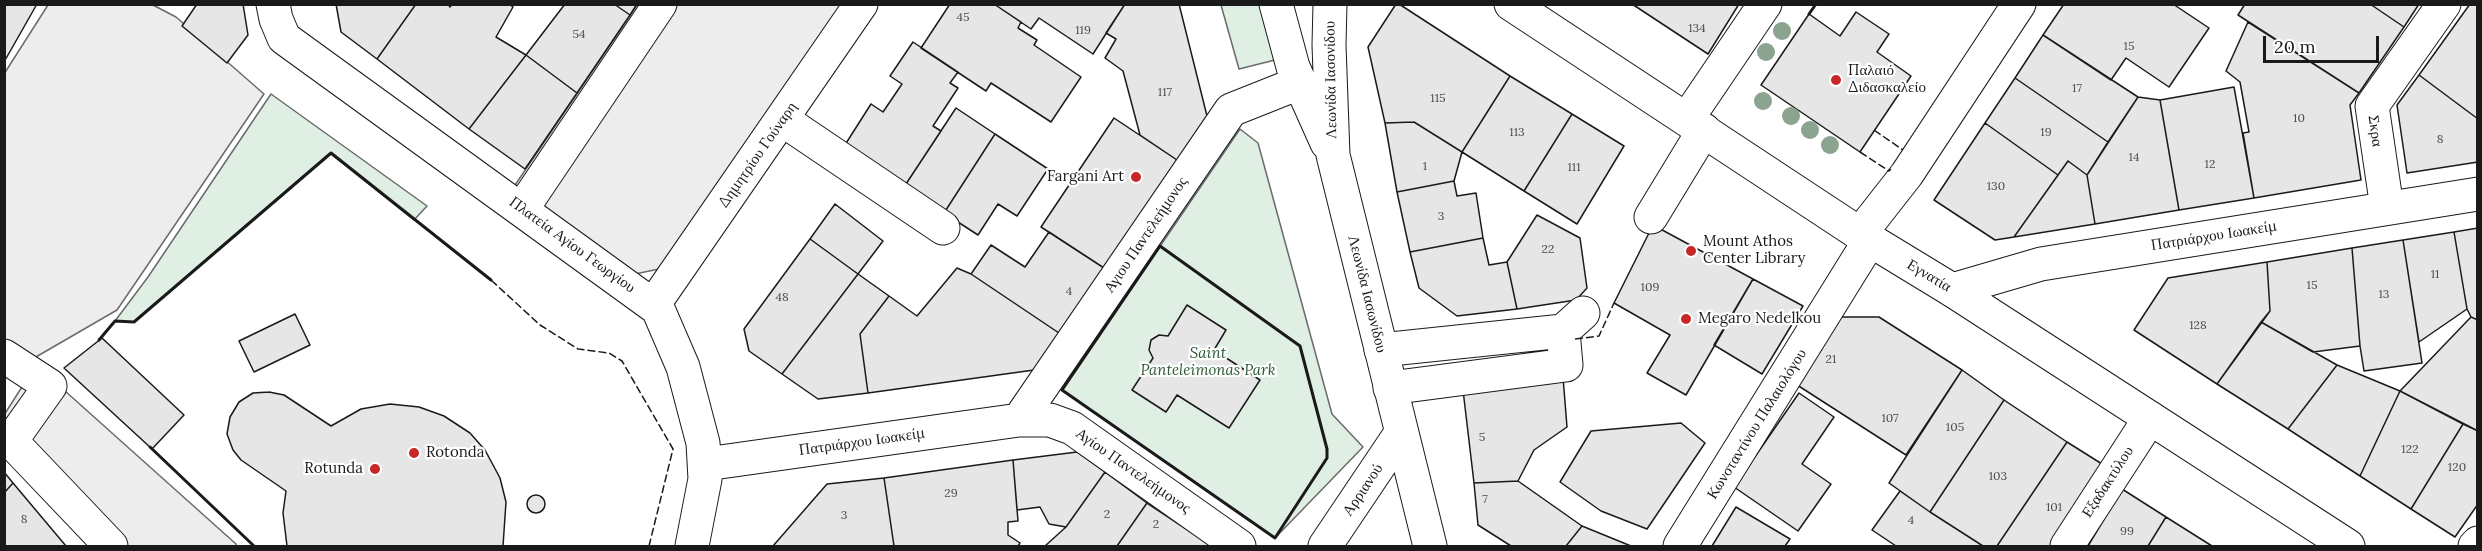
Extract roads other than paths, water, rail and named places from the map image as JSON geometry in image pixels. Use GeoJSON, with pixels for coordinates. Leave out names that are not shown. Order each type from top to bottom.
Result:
{"type":"FeatureCollection","features":[{"type":"Feature","properties":{"kind":"street","name":"Πλατεία Αγίου Γεωργίου"},"geometry":{"type":"LineString","coordinates":[[273,4],[284,39],[654,304],[669,329],[686,377],[696,410],[706,464],[704,490],[692,546]]}},
{"type":"Feature","properties":{"kind":"street"},"geometry":{"type":"LineString","coordinates":[[522,209],[660,4]]}},
{"type":"Feature","properties":{"kind":"street","name":"Δημητρίου Γούναρη"},"geometry":{"type":"LineString","coordinates":[[654,304],[861,4]]}},
{"type":"Feature","properties":{"kind":"street"},"geometry":{"type":"LineString","coordinates":[[1276,4],[1299,83],[1333,155]]}},
{"type":"Feature","properties":{"kind":"street","name":"Λεωνίδα Ιασονίδου"},"geometry":{"type":"LineString","coordinates":[[1330,4],[1329,45],[1333,155]]}},
{"type":"Feature","properties":{"kind":"street","name":"Εγνατία"},"geometry":{"type":"LineString","coordinates":[[1511,4],[1865,237],[1952,290],[2348,546]]}},
{"type":"Feature","properties":{"kind":"street"},"geometry":{"type":"LineString","coordinates":[[1651,217],[1695,125],[1765,4]]}},
{"type":"Feature","properties":{"kind":"street","name":"Κωνσταντίνου Παλαιολόγου"},"geometry":{"type":"LineString","coordinates":[[1680,546],[1865,237],[2019,4]]}},
{"type":"Feature","properties":{"kind":"street","name":"Σκρα"},"geometry":{"type":"LineString","coordinates":[[2386,208],[2372,106],[2444,4]]}},
{"type":"Feature","properties":{"kind":"street","name":"Αγιου Παντελεήμονος"},"geometry":{"type":"LineString","coordinates":[[1019,420],[1231,110],[1299,83]]}},
{"type":"Feature","properties":{"kind":"street"},"geometry":{"type":"LineString","coordinates":[[783,120],[943,228]]}},
{"type":"Feature","properties":{"kind":"street","name":"Λεωνίδα Ιασωνίδου"},"geometry":{"type":"LineString","coordinates":[[1333,155],[1401,433]]}},
{"type":"Feature","properties":{"kind":"street","name":"Πατριάρχου Ιωακείμ"},"geometry":{"type":"LineString","coordinates":[[1952,290],[2041,264],[2478,194]]}},
{"type":"Feature","properties":{"kind":"street"},"geometry":{"type":"LineString","coordinates":[[1382,350],[1573,322],[1566,365],[1390,388]]}},
{"type":"Feature","properties":{"kind":"street"},"geometry":{"type":"LineString","coordinates":[[4,356],[50,386],[11,441],[111,546]]}},
{"type":"Feature","properties":{"kind":"street","name":"Εξαδακτύλου"},"geometry":{"type":"LineString","coordinates":[[2067,546],[2150,418]]}},
{"type":"Feature","properties":{"kind":"street","name":"Πατριάρχου Ιωακείμ"},"geometry":{"type":"LineString","coordinates":[[706,464],[1019,420]]}},
{"type":"Feature","properties":{"kind":"street","name":"Αγίου Παντελεήμονος"},"geometry":{"type":"LineString","coordinates":[[1019,420],[1050,420],[1072,428],[1239,546]]}},
{"type":"Feature","properties":{"kind":"street"},"geometry":{"type":"LineString","coordinates":[[1401,433],[1432,545]]}},
{"type":"Feature","properties":{"kind":"street","name":"Αρριανού"},"geometry":{"type":"LineString","coordinates":[[1325,546],[1401,433]]}},
{"type":"Feature","properties":{"kind":"place","name":"Παλαιό Διδασκαλείο"},"geometry":{"type":"Point","coordinates":[1836,80]}},
{"type":"Feature","properties":{"kind":"place","name":"Fargani Art"},"geometry":{"type":"Point","coordinates":[1136,177]}},
{"type":"Feature","properties":{"kind":"place","name":"Mount Athos Center Library"},"geometry":{"type":"Point","coordinates":[1691,251]}},
{"type":"Feature","properties":{"kind":"place","name":"Megaro Nedelkou"},"geometry":{"type":"Point","coordinates":[1686,319]}},
{"type":"Feature","properties":{"kind":"place","name":"Rotonda"},"geometry":{"type":"Point","coordinates":[414,453]}},
{"type":"Feature","properties":{"kind":"place","name":"Rotunda"},"geometry":{"type":"Point","coordinates":[375,469]}},
{"type":"Feature","properties":{"kind":"park label","name":"Saint Panteleimonas Park"},"geometry":{"type":"Point","coordinates":[1208,362]}}]}
